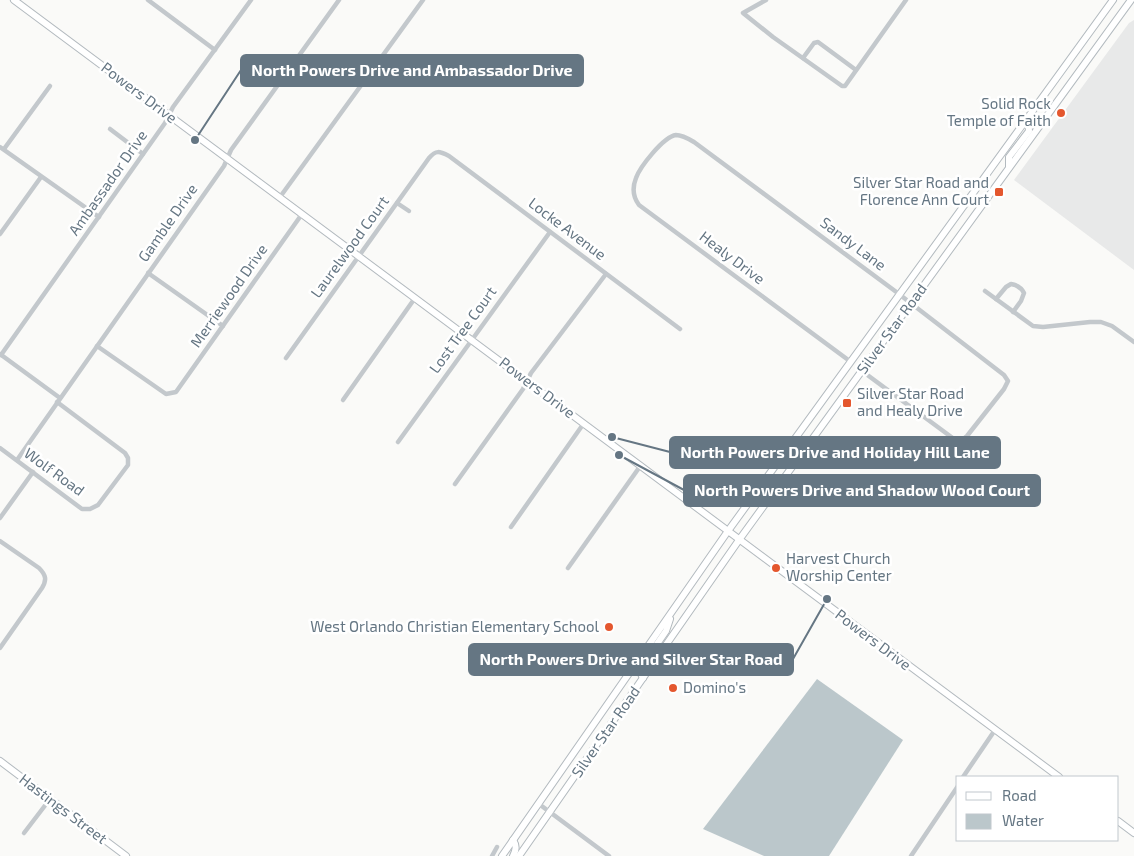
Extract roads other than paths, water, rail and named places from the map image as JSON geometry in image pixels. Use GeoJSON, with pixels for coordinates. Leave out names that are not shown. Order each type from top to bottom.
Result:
{"type":"FeatureCollection","features":[{"type":"Feature","properties":{"kind":"main road","name":"Powers Drive"},"geometry":{"type":"LineString","coordinates":[[14,0],[1058,776]]}},
{"type":"Feature","properties":{"kind":"main road","name":"Silver Star Road"},"geometry":{"type":"LineString","coordinates":[[502,856],[728,532],[1113,0]]}},
{"type":"Feature","properties":{"kind":"main road","name":"Silver Star Road"},"geometry":{"type":"LineString","coordinates":[[519,856],[739,540],[1130,2]]}},
{"type":"Feature","properties":{"kind":"main road"},"geometry":{"type":"LineString","coordinates":[[1009,168],[1009,157],[1029,131],[1028,118]]}},
{"type":"Feature","properties":{"kind":"main road"},"geometry":{"type":"LineString","coordinates":[[643,678],[640,672],[641,667],[666,631],[672,611]]}},
{"type":"Feature","properties":{"kind":"main road","name":"Hastings Street"},"geometry":{"type":"LineString","coordinates":[[0,761],[126,856]]}},
{"type":"Feature","properties":{"kind":"main road"},"geometry":{"type":"LineString","coordinates":[[1119,822],[1134,833]]}},
{"type":"Feature","properties":{"kind":"main road"},"geometry":{"type":"LineString","coordinates":[[513,856],[516,849],[514,840]]}},
{"type":"Feature","properties":{"kind":"street"},"geometry":{"type":"LineString","coordinates":[[148,0],[215,50]]}},
{"type":"Feature","properties":{"kind":"street","name":"Ambassador Drive"},"geometry":{"type":"LineString","coordinates":[[1,354],[251,0]]}},
{"type":"Feature","properties":{"kind":"street","name":"Gamble Drive"},"geometry":{"type":"LineString","coordinates":[[17,460],[224,166],[230,150],[339,0]]}},
{"type":"Feature","properties":{"kind":"street"},"geometry":{"type":"LineString","coordinates":[[280,197],[423,0]]}},
{"type":"Feature","properties":{"kind":"street"},"geometry":{"type":"LineString","coordinates":[[766,0],[743,14],[842,86],[845,86],[906,0]]}},
{"type":"Feature","properties":{"kind":"street"},"geometry":{"type":"LineString","coordinates":[[803,58],[814,43],[818,42],[856,70]]}},
{"type":"Feature","properties":{"kind":"street"},"geometry":{"type":"LineString","coordinates":[[50,86],[2,148],[99,217]]}},
{"type":"Feature","properties":{"kind":"street"},"geometry":{"type":"LineString","coordinates":[[110,129],[143,154]]}},
{"type":"Feature","properties":{"kind":"street","name":"Sandy Lane"},"geometry":{"type":"LineString","coordinates":[[648,160],[667,139],[676,135],[694,142],[911,304],[1004,375],[1008,381],[968,436],[961,441],[954,439],[862,371]]}},
{"type":"Feature","properties":{"kind":"street","name":"Laurelwood Court"},"geometry":{"type":"LineString","coordinates":[[286,358],[429,158],[433,153],[437,152]]}},
{"type":"Feature","properties":{"kind":"street","name":"Locke Avenue"},"geometry":{"type":"LineString","coordinates":[[437,152],[442,152],[449,156],[680,329]]}},
{"type":"Feature","properties":{"kind":"street","name":"Healy Drive"},"geometry":{"type":"LineString","coordinates":[[648,160],[635,179],[633,192],[639,205],[851,362]]}},
{"type":"Feature","properties":{"kind":"street"},"geometry":{"type":"LineString","coordinates":[[0,234],[41,177]]}},
{"type":"Feature","properties":{"kind":"street"},"geometry":{"type":"LineString","coordinates":[[397,203],[409,211]]}},
{"type":"Feature","properties":{"kind":"street","name":"Merriewood Drive"},"geometry":{"type":"LineString","coordinates":[[97,346],[166,394],[176,392],[302,214]]}},
{"type":"Feature","properties":{"kind":"street","name":"Lost Tree Court"},"geometry":{"type":"LineString","coordinates":[[398,442],[550,232]]}},
{"type":"Feature","properties":{"kind":"street"},"geometry":{"type":"LineString","coordinates":[[148,273],[223,326]]}},
{"type":"Feature","properties":{"kind":"street"},"geometry":{"type":"LineString","coordinates":[[455,484],[523,389],[531,373],[606,274]]}},
{"type":"Feature","properties":{"kind":"street"},"geometry":{"type":"LineString","coordinates":[[996,299],[1006,286],[1011,284],[1018,286],[1024,293],[1013,312]]}},
{"type":"Feature","properties":{"kind":"street"},"geometry":{"type":"LineString","coordinates":[[985,291],[1032,326],[1043,327],[1101,322],[1112,326],[1134,342]]}},
{"type":"Feature","properties":{"kind":"street"},"geometry":{"type":"LineString","coordinates":[[342,400],[415,298]]}},
{"type":"Feature","properties":{"kind":"street"},"geometry":{"type":"LineString","coordinates":[[1,354],[59,400]]}},
{"type":"Feature","properties":{"kind":"street","name":"Wolf Road"},"geometry":{"type":"LineString","coordinates":[[0,448],[82,509],[98,506],[128,465],[128,458],[59,400]]}},
{"type":"Feature","properties":{"kind":"street"},"geometry":{"type":"LineString","coordinates":[[511,527],[584,423]]}},
{"type":"Feature","properties":{"kind":"street"},"geometry":{"type":"LineString","coordinates":[[568,568],[641,465]]}},
{"type":"Feature","properties":{"kind":"street"},"geometry":{"type":"LineString","coordinates":[[0,518],[33,472]]}},
{"type":"Feature","properties":{"kind":"street"},"geometry":{"type":"LineString","coordinates":[[0,541],[39,568],[46,578],[45,584],[0,648]]}},
{"type":"Feature","properties":{"kind":"street"},"geometry":{"type":"LineString","coordinates":[[965,776],[996,730]]}},
{"type":"Feature","properties":{"kind":"street"},"geometry":{"type":"LineString","coordinates":[[911,856],[956,789]]}},
{"type":"Feature","properties":{"kind":"street"},"geometry":{"type":"LineString","coordinates":[[24,833],[50,799]]}},
{"type":"Feature","properties":{"kind":"street"},"geometry":{"type":"LineString","coordinates":[[539,804],[609,856]]}},
{"type":"Feature","properties":{"kind":"street"},"geometry":{"type":"LineString","coordinates":[[492,856],[497,847]]}},
{"type":"Feature","properties":{"kind":"water"},"geometry":{"type":"Polygon","coordinates":[[[817,679],[903,740],[829,856],[764,856],[703,829],[817,679]]]}},
{"type":"Feature","properties":{"kind":"place","name":"Solid Rock Temple of Faith"},"geometry":{"type":"Point","coordinates":[1061,113]}},
{"type":"Feature","properties":{"kind":"place","name":"North Powers Drive and Ambassador Drive"},"geometry":{"type":"Point","coordinates":[195,140]}},
{"type":"Feature","properties":{"kind":"place","name":"Silver Star Road and Florence Ann Court"},"geometry":{"type":"Point","coordinates":[999,192]}},
{"type":"Feature","properties":{"kind":"place","name":"Silver Star Road and Healy Drive"},"geometry":{"type":"Point","coordinates":[847,403]}},
{"type":"Feature","properties":{"kind":"place","name":"North Powers Drive and Holiday Hill Lane"},"geometry":{"type":"Point","coordinates":[612,437]}},
{"type":"Feature","properties":{"kind":"place","name":"North Powers Drive and Shadow Wood Court"},"geometry":{"type":"Point","coordinates":[619,455]}},
{"type":"Feature","properties":{"kind":"place","name":"Harvest Church Worship Center"},"geometry":{"type":"Point","coordinates":[776,568]}},
{"type":"Feature","properties":{"kind":"place","name":"North Powers Drive and Silver Star Road"},"geometry":{"type":"Point","coordinates":[827,599]}},
{"type":"Feature","properties":{"kind":"place","name":"West Orlando Christian Elementary School"},"geometry":{"type":"Point","coordinates":[609,627]}},
{"type":"Feature","properties":{"kind":"place","name":"Domino's"},"geometry":{"type":"Point","coordinates":[673,688]}}]}
